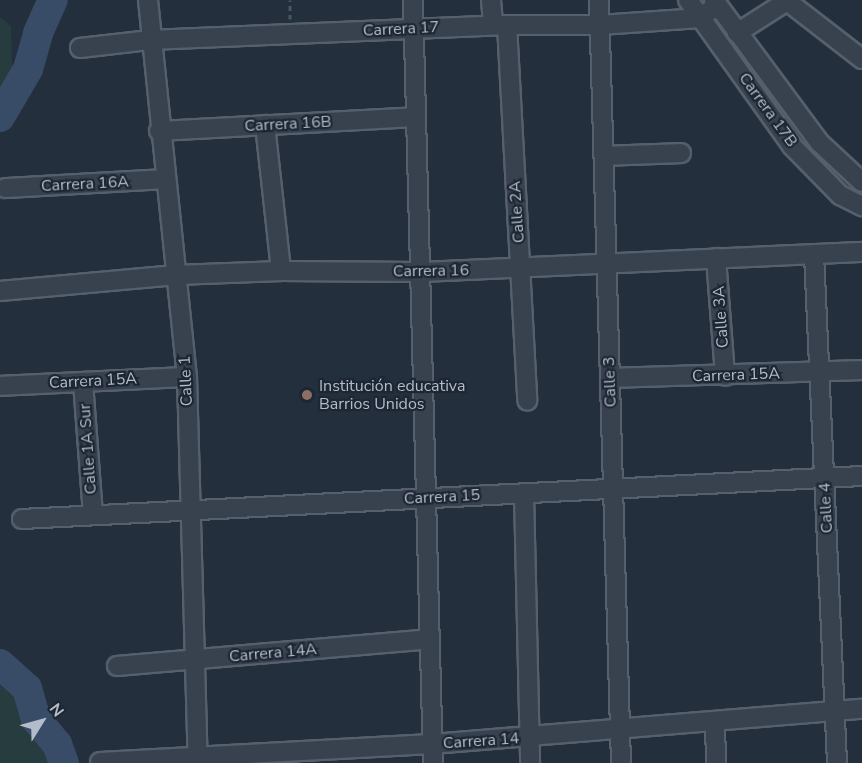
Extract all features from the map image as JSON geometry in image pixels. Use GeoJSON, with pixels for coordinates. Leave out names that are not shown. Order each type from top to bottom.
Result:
{"type":"FeatureCollection","features":[{"type":"Feature","properties":{"kind":"street","name":"Calle 1"},"geometry":{"type":"LineString","coordinates":[[148,0],[149,40],[187,377],[192,660],[198,760]]}},
{"type":"Feature","properties":{"kind":"street"},"geometry":{"type":"LineString","coordinates":[[413,0],[433,763]]}},
{"type":"Feature","properties":{"kind":"street","name":"Calle 2A"},"geometry":{"type":"LineString","coordinates":[[491,0],[500,25],[521,268],[527,400]]}},
{"type":"Feature","properties":{"kind":"street","name":"Calle 3"},"geometry":{"type":"LineString","coordinates":[[599,0],[621,763]]}},
{"type":"Feature","properties":{"kind":"street","name":"Carrera 17B"},"geometry":{"type":"LineString","coordinates":[[688,0],[792,146],[840,195],[862,206]]}},
{"type":"Feature","properties":{"kind":"street"},"geometry":{"type":"LineString","coordinates":[[737,33],[779,3],[787,1],[862,59]]}},
{"type":"Feature","properties":{"kind":"street"},"geometry":{"type":"LineString","coordinates":[[700,18],[715,2]]}},
{"type":"Feature","properties":{"kind":"street","name":"Carrera 17B"},"geometry":{"type":"LineString","coordinates":[[715,2],[820,143],[862,182]]}},
{"type":"Feature","properties":{"kind":"street","name":"Carrera 17"},"geometry":{"type":"LineString","coordinates":[[80,48],[149,40],[500,25],[600,25],[700,18]]}},
{"type":"Feature","properties":{"kind":"street","name":"Carrera 16B"},"geometry":{"type":"LineString","coordinates":[[159,131],[416,117]]}},
{"type":"Feature","properties":{"kind":"street"},"geometry":{"type":"LineString","coordinates":[[265,125],[281,271]]}},
{"type":"Feature","properties":{"kind":"street"},"geometry":{"type":"LineString","coordinates":[[604,156],[681,153]]}},
{"type":"Feature","properties":{"kind":"street","name":"Carrera 16A"},"geometry":{"type":"LineString","coordinates":[[5,188],[166,179]]}},
{"type":"Feature","properties":{"kind":"street","name":"Carrera 16"},"geometry":{"type":"LineString","coordinates":[[0,291],[176,275],[281,271],[420,272],[862,252]]}},
{"type":"Feature","properties":{"kind":"street","name":"Calle 4"},"geometry":{"type":"LineString","coordinates":[[814,254],[837,763]]}},
{"type":"Feature","properties":{"kind":"street","name":"Calle 3A"},"geometry":{"type":"LineString","coordinates":[[716,258],[725,376]]}},
{"type":"Feature","properties":{"kind":"street","name":"Carrera 15A"},"geometry":{"type":"LineString","coordinates":[[610,378],[725,376],[862,369]]}},
{"type":"Feature","properties":{"kind":"street","name":"Carrera 15A"},"geometry":{"type":"LineString","coordinates":[[0,386],[187,377]]}},
{"type":"Feature","properties":{"kind":"street","name":"Calle 1A Sur"},"geometry":{"type":"LineString","coordinates":[[83,382],[93,515]]}},
{"type":"Feature","properties":{"kind":"street","name":"Carrera 15"},"geometry":{"type":"LineString","coordinates":[[22,519],[862,476]]}},
{"type":"Feature","properties":{"kind":"street"},"geometry":{"type":"LineString","coordinates":[[524,493],[530,763]]}},
{"type":"Feature","properties":{"kind":"street","name":"Carrera 14A"},"geometry":{"type":"LineString","coordinates":[[117,666],[429,639]]}},
{"type":"Feature","properties":{"kind":"street","name":"Carrera 14"},"geometry":{"type":"LineString","coordinates":[[100,762],[198,760],[432,744],[862,709]]}},
{"type":"Feature","properties":{"kind":"street"},"geometry":{"type":"LineString","coordinates":[[714,722],[716,763]]}},
{"type":"Feature","properties":{"kind":"green space"},"geometry":{"type":"Polygon","coordinates":[[[0,17],[11,26],[13,97],[0,109],[0,17]]]}},
{"type":"Feature","properties":{"kind":"green space"},"geometry":{"type":"Polygon","coordinates":[[[0,664],[27,688],[36,719],[57,744],[64,763],[0,763],[0,664]]]}},
{"type":"Feature","properties":{"kind":"waterway"},"geometry":{"type":"LineString","coordinates":[[0,117],[28,69],[38,33],[53,0]]}},
{"type":"Feature","properties":{"kind":"waterway"},"geometry":{"type":"LineString","coordinates":[[0,664],[27,688],[36,719],[57,744],[64,763]]}},
{"type":"Feature","properties":{"kind":"place","name":"Institución educativa Barrios Unidos"},"geometry":{"type":"Point","coordinates":[307,395]}}]}
